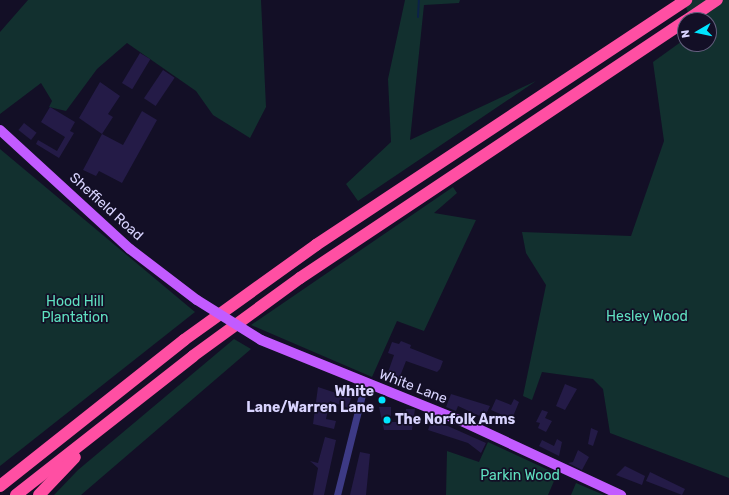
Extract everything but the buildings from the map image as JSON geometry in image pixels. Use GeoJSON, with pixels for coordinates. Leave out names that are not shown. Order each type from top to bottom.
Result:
{"type":"FeatureCollection","features":[{"type":"Feature","properties":{"kind":"highway"},"geometry":{"type":"LineString","coordinates":[[0,482],[184,340],[316,245],[686,0]]}},
{"type":"Feature","properties":{"kind":"highway"},"geometry":{"type":"LineString","coordinates":[[699,12],[717,0]]}},
{"type":"Feature","properties":{"kind":"highway"},"geometry":{"type":"LineString","coordinates":[[16,495],[156,384],[389,216],[677,27]]}},
{"type":"Feature","properties":{"kind":"highway"},"geometry":{"type":"LineString","coordinates":[[38,495],[62,468],[156,384]]}},
{"type":"Feature","properties":{"kind":"highway"},"geometry":{"type":"LineString","coordinates":[[0,486],[28,461]]}},
{"type":"Feature","properties":{"kind":"main road","name":"Sheffield Road"},"geometry":{"type":"LineString","coordinates":[[0,130],[130,249],[197,300]]}},
{"type":"Feature","properties":{"kind":"main road","name":"White Lane"},"geometry":{"type":"LineString","coordinates":[[197,300],[261,340],[457,419],[621,495]]}},
{"type":"Feature","properties":{"kind":"street"},"geometry":{"type":"LineString","coordinates":[[337,495],[365,383]]}},
{"type":"Feature","properties":{"kind":"green space"},"geometry":{"type":"Polygon","coordinates":[[[28,0],[261,0],[266,107],[250,138],[213,115],[196,91],[127,43],[97,69],[66,111],[49,107],[52,101],[41,83],[0,114],[0,32],[28,0]]]}},
{"type":"Feature","properties":{"kind":"green space"},"geometry":{"type":"Polygon","coordinates":[[[405,0],[460,0],[459,3],[424,5],[410,140],[536,81],[358,201],[346,184],[391,142],[388,79],[405,0]]]}},
{"type":"Feature","properties":{"kind":"green space","name":"Hesley Wood"},"geometry":{"type":"Polygon","coordinates":[[[683,0],[729,0],[729,478],[610,433],[603,389],[593,379],[542,372],[532,400],[523,396],[546,285],[526,253],[522,232],[631,236],[664,141],[653,62],[677,45],[677,52],[717,52],[717,12],[688,12],[683,0]]]}},
{"type":"Feature","properties":{"kind":"green space","name":"Hood Hill Plantation"},"geometry":{"type":"Polygon","coordinates":[[[0,149],[195,312],[0,466],[0,149]]]}},
{"type":"Feature","properties":{"kind":"green space"},"geometry":{"type":"Polygon","coordinates":[[[453,187],[457,193],[434,213],[476,220],[424,331],[397,321],[372,377],[251,325],[453,187]]]}},
{"type":"Feature","properties":{"kind":"green space"},"geometry":{"type":"Polygon","coordinates":[[[234,339],[251,349],[81,495],[54,495],[78,470],[234,339]]]}},
{"type":"Feature","properties":{"kind":"green space"},"geometry":{"type":"Polygon","coordinates":[[[488,442],[557,474],[548,495],[446,495],[447,451],[479,462],[488,442]]]}},
{"type":"Feature","properties":{"kind":"green space","name":"Parkin Wood"},"geometry":{"type":"Polygon","coordinates":[[[576,483],[604,495],[571,495],[576,483]]]}},
{"type":"Feature","properties":{"kind":"waterway"},"geometry":{"type":"LineString","coordinates":[[418,17],[419,0]]}},
{"type":"Feature","properties":{"kind":"place","name":"White Lane/Warren Lane"},"geometry":{"type":"Point","coordinates":[382,400]}},
{"type":"Feature","properties":{"kind":"place","name":"The Norfolk Arms"},"geometry":{"type":"Point","coordinates":[387,420]}}]}
